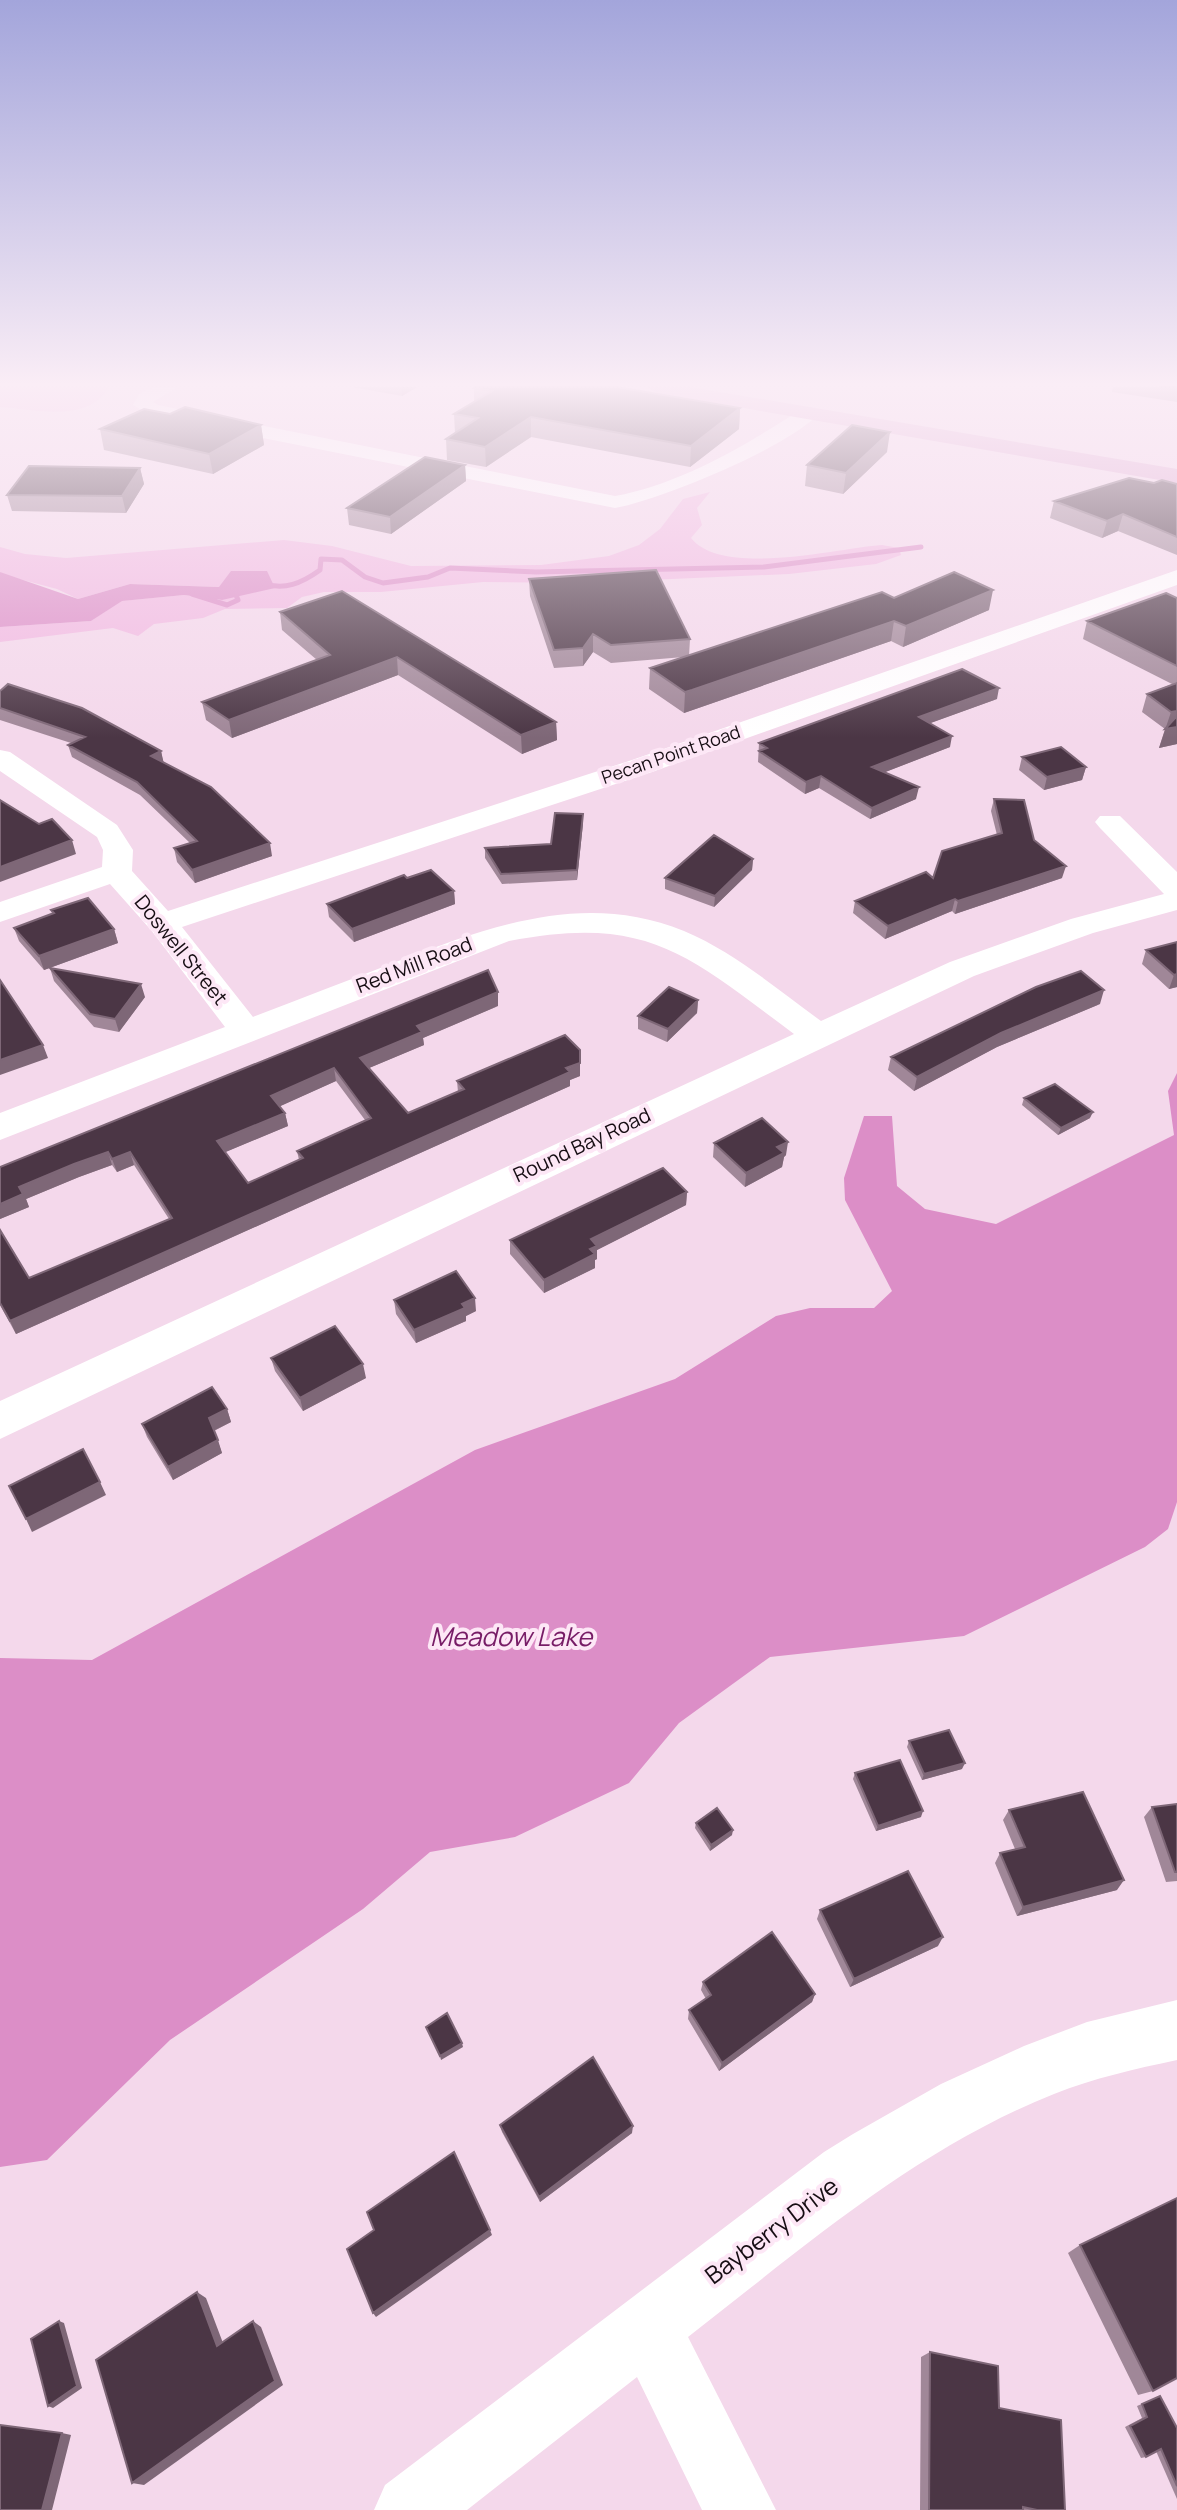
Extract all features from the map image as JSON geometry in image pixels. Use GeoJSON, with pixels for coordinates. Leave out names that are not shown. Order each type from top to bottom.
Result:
{"type":"FeatureCollection","features":[{"type":"Feature","properties":{"kind":"street","name":"Pecan Point Road"},"geometry":{"type":"LineString","coordinates":[[162,923],[642,766],[1177,577]]}},
{"type":"Feature","properties":{"kind":"street"},"geometry":{"type":"LineString","coordinates":[[0,758],[107,831],[120,846],[116,872],[0,913]]}},
{"type":"Feature","properties":{"kind":"street"},"geometry":{"type":"LineString","coordinates":[[1110,822],[1177,889]]}},
{"type":"Feature","properties":{"kind":"street","name":"Doswell Street"},"geometry":{"type":"LineString","coordinates":[[116,872],[162,923],[245,1030]]}},
{"type":"Feature","properties":{"kind":"street","name":"Round Bay Road"},"geometry":{"type":"LineString","coordinates":[[0,1421],[817,1035],[1021,946],[1177,900]]}},
{"type":"Feature","properties":{"kind":"street","name":"Red Mill Road"},"geometry":{"type":"LineString","coordinates":[[0,1127],[501,933],[536,924],[579,920],[634,925],[695,946],[817,1035]]}},
{"type":"Feature","properties":{"kind":"street","name":"Bayberry Drive"},"geometry":{"type":"LineString","coordinates":[[410,2510],[846,2174],[905,2136],[1007,2083],[1089,2052],[1177,2030]]}},
{"type":"Feature","properties":{"kind":"street"},"geometry":{"type":"LineString","coordinates":[[647,2326],[740,2510]]}},
{"type":"Feature","properties":{"kind":"shaded area"},"geometry":{"type":"Polygon","coordinates":[[[679,504],[700,504],[697,508],[702,525],[691,538],[707,550],[728,556],[782,558],[882,545],[899,548],[901,555],[876,564],[789,574],[579,583],[483,582],[381,592],[324,592],[302,597],[287,608],[225,609],[203,618],[154,624],[138,636],[113,628],[0,642],[0,627],[91,621],[121,601],[184,595],[222,600],[220,587],[130,584],[78,599],[57,589],[4,575],[0,572],[0,547],[25,554],[66,558],[284,540],[332,546],[411,566],[541,565],[609,556],[639,545],[660,529],[679,504]]]}},
{"type":"Feature","properties":{"kind":"water"},"geometry":{"type":"Polygon","coordinates":[[[231,571],[267,571],[275,588],[222,600],[184,595],[122,601],[91,621],[0,627],[0,572],[78,599],[130,584],[219,587],[231,571]]]}},
{"type":"Feature","properties":{"kind":"water","name":"Meadow Lake"},"geometry":{"type":"Polygon","coordinates":[[[1177,1073],[1177,1502],[1168,1529],[1145,1547],[964,1636],[770,1657],[679,1723],[629,1783],[515,1837],[430,1852],[363,1909],[170,2040],[47,2160],[0,2167],[0,1658],[92,1660],[475,1450],[675,1379],[776,1316],[810,1308],[874,1308],[892,1291],[845,1200],[844,1178],[864,1116],[892,1116],[897,1186],[925,1209],[996,1224],[1174,1135],[1168,1091],[1177,1073]]]}},
{"type":"Feature","properties":{"kind":"building"},"geometry":{"type":"Polygon","coordinates":[[[353,504],[409,504],[390,517],[347,508],[353,504]]]}},
{"type":"Feature","properties":{"kind":"building"},"geometry":{"type":"Polygon","coordinates":[[[1062,504],[1177,504],[1177,537],[1123,514],[1107,521],[1062,504]]]}},
{"type":"Feature","properties":{"kind":"building"},"geometry":{"type":"Polygon","coordinates":[[[656,570],[690,639],[611,645],[593,634],[583,648],[554,650],[529,579],[656,570]]]}},
{"type":"Feature","properties":{"kind":"building"},"geometry":{"type":"Polygon","coordinates":[[[954,572],[993,590],[906,626],[894,621],[685,692],[650,668],[882,592],[894,598],[954,572]]]}},
{"type":"Feature","properties":{"kind":"building"},"geometry":{"type":"Polygon","coordinates":[[[342,591],[556,722],[521,735],[397,657],[229,720],[202,702],[330,655],[280,612],[342,591]]]}},
{"type":"Feature","properties":{"kind":"building"},"geometry":{"type":"Polygon","coordinates":[[[1166,593],[1177,598],[1177,666],[1087,621],[1166,593]]]}},
{"type":"Feature","properties":{"kind":"building"},"geometry":{"type":"Polygon","coordinates":[[[962,669],[999,688],[919,717],[952,736],[872,767],[919,787],[872,808],[821,776],[806,782],[759,751],[767,748],[759,743],[962,669]]]}},
{"type":"Feature","properties":{"kind":"building"},"geometry":{"type":"Polygon","coordinates":[[[1177,683],[1177,711],[1171,712],[1147,694],[1177,683]]]}},
{"type":"Feature","properties":{"kind":"building"},"geometry":{"type":"Polygon","coordinates":[[[8,684],[82,708],[161,751],[151,756],[211,787],[270,843],[192,870],[174,848],[197,841],[137,782],[68,745],[85,737],[0,708],[0,691],[8,684]]]}},
{"type":"Feature","properties":{"kind":"building"},"geometry":{"type":"Polygon","coordinates":[[[1177,716],[1177,727],[1165,729],[1177,716]]]}},
{"type":"Feature","properties":{"kind":"building"},"geometry":{"type":"Polygon","coordinates":[[[1061,747],[1086,767],[1047,777],[1022,757],[1061,747]]]}},
{"type":"Feature","properties":{"kind":"building"},"geometry":{"type":"Polygon","coordinates":[[[994,799],[1024,800],[1034,840],[1066,866],[958,901],[955,899],[888,926],[855,901],[926,872],[933,878],[942,851],[1002,833],[994,799]]]}},
{"type":"Feature","properties":{"kind":"building"},"geometry":{"type":"Polygon","coordinates":[[[0,800],[39,824],[52,819],[72,840],[0,867],[0,800]]]}},
{"type":"Feature","properties":{"kind":"building"},"geometry":{"type":"Polygon","coordinates":[[[555,813],[583,814],[577,870],[501,874],[485,848],[551,844],[555,813]]]}},
{"type":"Feature","properties":{"kind":"building"},"geometry":{"type":"Polygon","coordinates":[[[714,835],[753,859],[715,896],[665,878],[714,835]]]}},
{"type":"Feature","properties":{"kind":"building"},"geometry":{"type":"Polygon","coordinates":[[[431,870],[454,891],[352,929],[327,904],[404,875],[407,878],[431,870]]]}},
{"type":"Feature","properties":{"kind":"building"},"geometry":{"type":"Polygon","coordinates":[[[88,898],[114,929],[39,956],[14,928],[54,913],[51,910],[88,898]]]}},
{"type":"Feature","properties":{"kind":"building"},"geometry":{"type":"Polygon","coordinates":[[[1177,942],[1177,974],[1174,975],[1146,950],[1177,942]]]}},
{"type":"Feature","properties":{"kind":"building"},"geometry":{"type":"Polygon","coordinates":[[[50,968],[141,984],[115,1019],[90,1014],[50,968]]]}},
{"type":"Feature","properties":{"kind":"building"},"geometry":{"type":"Polygon","coordinates":[[[488,970],[498,992],[417,1026],[422,1032],[360,1058],[408,1113],[464,1089],[457,1081],[565,1035],[580,1050],[580,1063],[566,1068],[570,1072],[10,1321],[0,1303],[0,1230],[29,1278],[172,1218],[130,1152],[112,1159],[108,1152],[74,1164],[19,1187],[23,1194],[0,1204],[0,1167],[488,970]],[[334,1068],[271,1096],[285,1113],[217,1141],[248,1183],[303,1158],[297,1151],[371,1118],[334,1068]]]}},
{"type":"Feature","properties":{"kind":"building"},"geometry":{"type":"Polygon","coordinates":[[[1081,971],[1104,990],[1001,1033],[917,1077],[891,1057],[1036,987],[1081,971]]]}},
{"type":"Feature","properties":{"kind":"building"},"geometry":{"type":"Polygon","coordinates":[[[0,980],[43,1045],[0,1060],[0,980]]]}},
{"type":"Feature","properties":{"kind":"building"},"geometry":{"type":"Polygon","coordinates":[[[669,987],[698,1000],[668,1029],[638,1016],[669,987]]]}},
{"type":"Feature","properties":{"kind":"building"},"geometry":{"type":"Polygon","coordinates":[[[1055,1084],[1093,1112],[1061,1128],[1024,1098],[1055,1084]]]}},
{"type":"Feature","properties":{"kind":"building"},"geometry":{"type":"Polygon","coordinates":[[[762,1118],[788,1142],[777,1147],[784,1153],[746,1173],[714,1143],[762,1118]]]}},
{"type":"Feature","properties":{"kind":"building"},"geometry":{"type":"Polygon","coordinates":[[[663,1168],[687,1192],[591,1239],[597,1246],[590,1249],[595,1254],[544,1280],[510,1240],[663,1168]]]}},
{"type":"Feature","properties":{"kind":"building"},"geometry":{"type":"Polygon","coordinates":[[[456,1271],[475,1298],[462,1304],[465,1308],[414,1330],[394,1300],[456,1271]]]}},
{"type":"Feature","properties":{"kind":"building"},"geometry":{"type":"Polygon","coordinates":[[[335,1326],[363,1364],[300,1398],[271,1358],[335,1326]]]}},
{"type":"Feature","properties":{"kind":"building"},"geometry":{"type":"Polygon","coordinates":[[[212,1387],[227,1409],[209,1418],[218,1440],[168,1467],[142,1424],[212,1387]]]}},
{"type":"Feature","properties":{"kind":"building"},"geometry":{"type":"Polygon","coordinates":[[[83,1449],[100,1482],[26,1519],[9,1486],[83,1449]]]}},
{"type":"Feature","properties":{"kind":"building"},"geometry":{"type":"Polygon","coordinates":[[[949,1730],[965,1763],[924,1774],[909,1741],[949,1730]]]}},
{"type":"Feature","properties":{"kind":"building"},"geometry":{"type":"Polygon","coordinates":[[[900,1760],[923,1811],[878,1826],[855,1773],[900,1760]]]}},
{"type":"Feature","properties":{"kind":"building"},"geometry":{"type":"Polygon","coordinates":[[[1083,1792],[1124,1880],[1023,1907],[1000,1853],[1025,1847],[1009,1810],[1083,1792]]]}},
{"type":"Feature","properties":{"kind":"building"},"geometry":{"type":"Polygon","coordinates":[[[1177,1804],[1177,1872],[1175,1872],[1152,1807],[1177,1804]]]}},
{"type":"Feature","properties":{"kind":"building"},"geometry":{"type":"Polygon","coordinates":[[[717,1808],[733,1830],[711,1845],[696,1823],[717,1808]]]}},
{"type":"Feature","properties":{"kind":"building"},"geometry":{"type":"Polygon","coordinates":[[[908,1871],[943,1937],[854,1979],[820,1910],[908,1871]]]}},
{"type":"Feature","properties":{"kind":"building"},"geometry":{"type":"Polygon","coordinates":[[[772,1932],[815,1994],[722,2063],[689,2010],[711,1995],[703,1982],[772,1932]]]}},
{"type":"Feature","properties":{"kind":"building"},"geometry":{"type":"Polygon","coordinates":[[[447,2013],[462,2043],[440,2056],[426,2027],[447,2013]]]}},
{"type":"Feature","properties":{"kind":"building"},"geometry":{"type":"Polygon","coordinates":[[[593,2057],[633,2126],[539,2197],[500,2125],[593,2057]]]}},
{"type":"Feature","properties":{"kind":"building"},"geometry":{"type":"Polygon","coordinates":[[[454,2152],[490,2230],[373,2313],[347,2249],[374,2230],[367,2212],[454,2152]]]}},
{"type":"Feature","properties":{"kind":"building"},"geometry":{"type":"Polygon","coordinates":[[[1177,2198],[1177,2378],[1153,2391],[1080,2245],[1177,2198]]]}},
{"type":"Feature","properties":{"kind":"building"},"geometry":{"type":"Polygon","coordinates":[[[197,2292],[217,2346],[253,2321],[275,2381],[132,2483],[96,2360],[197,2292]]]}},
{"type":"Feature","properties":{"kind":"building"},"geometry":{"type":"Polygon","coordinates":[[[59,2321],[77,2386],[48,2406],[31,2339],[59,2321]]]}},
{"type":"Feature","properties":{"kind":"building"},"geometry":{"type":"Polygon","coordinates":[[[930,2352],[998,2366],[999,2408],[1061,2420],[1065,2510],[1023,2507],[1023,2510],[929,2510],[930,2352]]]}},
{"type":"Feature","properties":{"kind":"building"},"geometry":{"type":"Polygon","coordinates":[[[1160,2396],[1177,2428],[1177,2486],[1161,2449],[1146,2457],[1130,2426],[1147,2417],[1142,2404],[1160,2396]]]}},
{"type":"Feature","properties":{"kind":"building"},"geometry":{"type":"Polygon","coordinates":[[[0,2425],[62,2433],[42,2510],[0,2510],[0,2425]]]}},
{"type":"Feature","properties":{"kind":"waterway"},"geometry":{"type":"LineString","coordinates":[[263,583],[286,586],[300,582],[320,570],[321,559],[342,560],[365,577],[383,583],[428,577],[450,568],[536,572],[764,567],[921,547]]}},
{"type":"Feature","properties":{"kind":"waterway"},"geometry":{"type":"LineString","coordinates":[[192,594],[227,605],[238,600],[232,585]]}}]}
